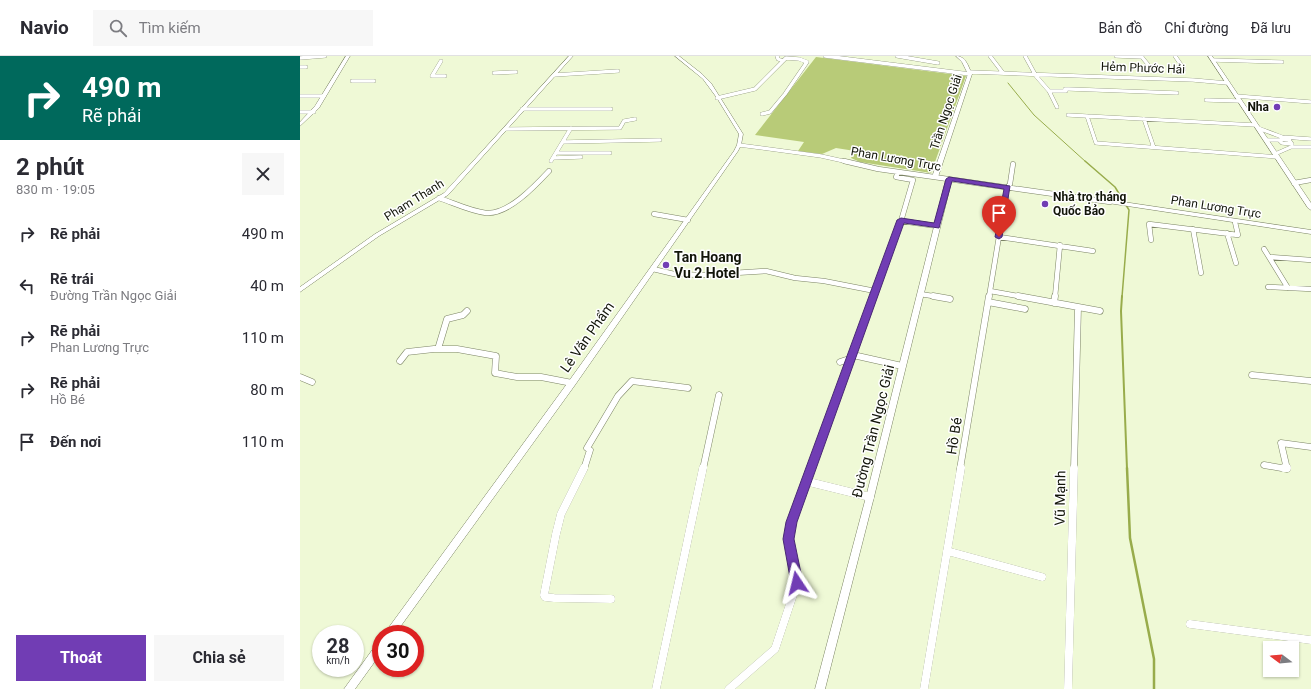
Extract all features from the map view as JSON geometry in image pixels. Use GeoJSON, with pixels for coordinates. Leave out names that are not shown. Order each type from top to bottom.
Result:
{"type":"FeatureCollection","features":[{"type":"Feature","properties":{"kind":"main road"},"geometry":{"type":"LineString","coordinates":[[1212,58],[1227,83],[1311,208]]}},
{"type":"Feature","properties":{"kind":"street"},"geometry":{"type":"LineString","coordinates":[[300,58],[325,56]]}},
{"type":"Feature","properties":{"kind":"street"},"geometry":{"type":"LineString","coordinates":[[300,125],[314,112],[348,56]]}},
{"type":"Feature","properties":{"kind":"street","name":"Phạm Thanh"},"geometry":{"type":"LineString","coordinates":[[300,290],[377,235],[446,194],[570,56]]}},
{"type":"Feature","properties":{"kind":"street"},"geometry":{"type":"LineString","coordinates":[[677,56],[682,62],[703,78],[717,98],[741,134],[739,145]]}},
{"type":"Feature","properties":{"kind":"street"},"geometry":{"type":"LineString","coordinates":[[777,56],[778,59],[783,61]]}},
{"type":"Feature","properties":{"kind":"street"},"geometry":{"type":"LineString","coordinates":[[799,59],[804,56]]}},
{"type":"Feature","properties":{"kind":"street","name":"Hẻm Phước Hải"},"geometry":{"type":"LineString","coordinates":[[825,56],[970,73],[1193,80],[1227,83]]}},
{"type":"Feature","properties":{"kind":"street"},"geometry":{"type":"LineString","coordinates":[[888,64],[896,56],[938,63]]}},
{"type":"Feature","properties":{"kind":"street","name":"Trần Ngọc Giải"},"geometry":{"type":"LineString","coordinates":[[935,177],[970,73],[964,61],[958,56]]}},
{"type":"Feature","properties":{"kind":"street"},"geometry":{"type":"LineString","coordinates":[[990,56],[1003,73]]}},
{"type":"Feature","properties":{"kind":"street"},"geometry":{"type":"LineString","coordinates":[[1026,56],[1039,81],[1049,91],[1057,107]]}},
{"type":"Feature","properties":{"kind":"street"},"geometry":{"type":"LineString","coordinates":[[1116,56],[1141,56],[1150,68]]}},
{"type":"Feature","properties":{"kind":"street"},"geometry":{"type":"LineString","coordinates":[[1175,56],[1184,69]]}},
{"type":"Feature","properties":{"kind":"street"},"geometry":{"type":"LineString","coordinates":[[717,98],[755,89],[786,58],[799,59],[807,62],[772,110],[762,114]]}},
{"type":"Feature","properties":{"kind":"street"},"geometry":{"type":"LineString","coordinates":[[1212,58],[1282,62]]}},
{"type":"Feature","properties":{"kind":"street"},"geometry":{"type":"LineString","coordinates":[[441,61],[432,76],[446,76]]}},
{"type":"Feature","properties":{"kind":"street"},"geometry":{"type":"LineString","coordinates":[[919,68],[924,61]]}},
{"type":"Feature","properties":{"kind":"street"},"geometry":{"type":"LineString","coordinates":[[300,67],[306,67]]}},
{"type":"Feature","properties":{"kind":"street"},"geometry":{"type":"LineString","coordinates":[[554,74],[618,71]]}},
{"type":"Feature","properties":{"kind":"street"},"geometry":{"type":"LineString","coordinates":[[494,73],[516,72]]}},
{"type":"Feature","properties":{"kind":"street"},"geometry":{"type":"LineString","coordinates":[[352,81],[374,80]]}},
{"type":"Feature","properties":{"kind":"street"},"geometry":{"type":"LineString","coordinates":[[1049,91],[1066,91],[1065,89],[1069,89],[1177,93]]}},
{"type":"Feature","properties":{"kind":"street"},"geometry":{"type":"LineString","coordinates":[[300,96],[324,96]]}},
{"type":"Feature","properties":{"kind":"street"},"geometry":{"type":"LineString","coordinates":[[1206,100],[1238,99],[1311,102]]}},
{"type":"Feature","properties":{"kind":"street"},"geometry":{"type":"LineString","coordinates":[[522,109],[611,109]]}},
{"type":"Feature","properties":{"kind":"street"},"geometry":{"type":"LineString","coordinates":[[300,112],[314,112]]}},
{"type":"Feature","properties":{"kind":"street"},"geometry":{"type":"LineString","coordinates":[[1068,115],[1257,126],[1287,142],[1302,147],[1311,147]]}},
{"type":"Feature","properties":{"kind":"street"},"geometry":{"type":"LineString","coordinates":[[1087,116],[1096,143],[1276,155],[1291,139],[1311,139]]}},
{"type":"Feature","properties":{"kind":"street"},"geometry":{"type":"LineString","coordinates":[[505,129],[620,128],[623,122],[635,119]]}},
{"type":"Feature","properties":{"kind":"street"},"geometry":{"type":"LineString","coordinates":[[1144,119],[1154,148]]}},
{"type":"Feature","properties":{"kind":"street"},"geometry":{"type":"LineString","coordinates":[[571,128],[552,159],[581,157]]}},
{"type":"Feature","properties":{"kind":"street"},"geometry":{"type":"LineString","coordinates":[[563,142],[638,142],[660,140]]}},
{"type":"Feature","properties":{"kind":"street"},"geometry":{"type":"LineString","coordinates":[[1267,141],[1287,142]]}},
{"type":"Feature","properties":{"kind":"street","name":"Phan Lương Trực"},"geometry":{"type":"LineString","coordinates":[[739,145],[816,155],[898,172],[1311,232]]}},
{"type":"Feature","properties":{"kind":"street","name":"Lê Văn Phẩm"},"geometry":{"type":"LineString","coordinates":[[396,625],[572,383],[688,220],[739,145]]}},
{"type":"Feature","properties":{"kind":"street"},"geometry":{"type":"LineString","coordinates":[[556,153],[610,153]]}},
{"type":"Feature","properties":{"kind":"street","name":"Hồ Bé"},"geometry":{"type":"LineString","coordinates":[[924,689],[1007,188],[1010,184],[1013,164]]}},
{"type":"Feature","properties":{"kind":"street"},"geometry":{"type":"LineString","coordinates":[[439,198],[475,210],[494,213],[512,205],[529,190],[534,188],[549,171]]}},
{"type":"Feature","properties":{"kind":"street"},"geometry":{"type":"LineString","coordinates":[[729,689],[775,648],[797,583],[789,539],[791,522],[901,220],[913,180],[896,177],[898,172]]}},
{"type":"Feature","properties":{"kind":"street","name":"Đường Trần Ngọc Giải"},"geometry":{"type":"LineString","coordinates":[[820,689],[870,497],[949,179]]}},
{"type":"Feature","properties":{"kind":"street"},"geometry":{"type":"LineString","coordinates":[[1294,182],[1311,180]]}},
{"type":"Feature","properties":{"kind":"street"},"geometry":{"type":"LineString","coordinates":[[654,214],[688,220]]}},
{"type":"Feature","properties":{"kind":"street"},"geometry":{"type":"LineString","coordinates":[[901,220],[937,226]]}},
{"type":"Feature","properties":{"kind":"street"},"geometry":{"type":"LineString","coordinates":[[1151,240],[1149,224],[1227,234],[1239,234],[1235,222]]}},
{"type":"Feature","properties":{"kind":"street"},"geometry":{"type":"LineString","coordinates":[[1193,230],[1201,273]]}},
{"type":"Feature","properties":{"kind":"street"},"geometry":{"type":"LineString","coordinates":[[1227,234],[1236,263]]}},
{"type":"Feature","properties":{"kind":"street"},"geometry":{"type":"LineString","coordinates":[[999,237],[1093,251]]}},
{"type":"Feature","properties":{"kind":"street"},"geometry":{"type":"LineString","coordinates":[[1054,302],[1060,246]]}},
{"type":"Feature","properties":{"kind":"street"},"geometry":{"type":"LineString","coordinates":[[1264,249],[1288,288]]}},
{"type":"Feature","properties":{"kind":"street"},"geometry":{"type":"LineString","coordinates":[[1270,257],[1311,260]]}},
{"type":"Feature","properties":{"kind":"street"},"geometry":{"type":"LineString","coordinates":[[653,269],[674,274],[702,275],[766,271],[795,278],[817,280],[875,291]]}},
{"type":"Feature","properties":{"kind":"street"},"geometry":{"type":"LineString","coordinates":[[1268,287],[1311,290]]}},
{"type":"Feature","properties":{"kind":"street"},"geometry":{"type":"LineString","coordinates":[[990,291],[1100,311]]}},
{"type":"Feature","properties":{"kind":"street"},"geometry":{"type":"LineString","coordinates":[[920,294],[950,299]]}},
{"type":"Feature","properties":{"kind":"street"},"geometry":{"type":"LineString","coordinates":[[988,302],[1025,309]]}},
{"type":"Feature","properties":{"kind":"street","name":"Vũ Mạnh"},"geometry":{"type":"LineString","coordinates":[[1068,689],[1078,307]]}},
{"type":"Feature","properties":{"kind":"street"},"geometry":{"type":"LineString","coordinates":[[438,349],[447,319],[463,315],[467,311]]}},
{"type":"Feature","properties":{"kind":"street"},"geometry":{"type":"LineString","coordinates":[[400,361],[407,352],[457,349],[493,354],[497,359],[495,373],[541,377],[572,383]]}},
{"type":"Feature","properties":{"kind":"street"},"geometry":{"type":"LineString","coordinates":[[840,362],[852,357],[902,366]]}},
{"type":"Feature","properties":{"kind":"street"},"geometry":{"type":"LineString","coordinates":[[1252,375],[1311,381]]}},
{"type":"Feature","properties":{"kind":"street"},"geometry":{"type":"LineString","coordinates":[[300,377],[312,382]]}},
{"type":"Feature","properties":{"kind":"street"},"geometry":{"type":"LineString","coordinates":[[611,599],[545,597],[544,595],[560,517],[585,467],[589,449],[618,396],[624,389],[632,381],[688,388]]}},
{"type":"Feature","properties":{"kind":"street"},"geometry":{"type":"LineString","coordinates":[[656,689],[719,395]]}},
{"type":"Feature","properties":{"kind":"street"},"geometry":{"type":"LineString","coordinates":[[1264,465],[1287,469],[1280,443],[1311,447]]}},
{"type":"Feature","properties":{"kind":"street"},"geometry":{"type":"LineString","coordinates":[[805,481],[870,497]]}},
{"type":"Feature","properties":{"kind":"street"},"geometry":{"type":"LineString","coordinates":[[947,551],[1042,577]]}},
{"type":"Feature","properties":{"kind":"street"},"geometry":{"type":"LineString","coordinates":[[1190,624],[1311,640]]}},
{"type":"Feature","properties":{"kind":"street"},"geometry":{"type":"LineString","coordinates":[[349,689],[372,657]]}},
{"type":"Feature","properties":{"kind":"green space"},"geometry":{"type":"Polygon","coordinates":[[[816,57],[966,76],[931,173],[860,162],[851,158],[855,151],[836,148],[822,154],[798,151],[804,142],[755,135],[816,57]]]}},
{"type":"Feature","properties":{"kind":"waterway"},"geometry":{"type":"LineString","coordinates":[[1008,83],[1034,115],[1086,162]]}},
{"type":"Feature","properties":{"kind":"waterway"},"geometry":{"type":"LineString","coordinates":[[1085,161],[1115,187],[1129,210],[1122,297]]}},
{"type":"Feature","properties":{"kind":"waterway"},"geometry":{"type":"LineString","coordinates":[[1122,296],[1121,311],[1127,469]]}},
{"type":"Feature","properties":{"kind":"waterway"},"geometry":{"type":"LineString","coordinates":[[1127,468],[1130,538],[1154,659],[1154,689]]}},
{"type":"Feature","properties":{"kind":"place","name":"Nha"},"geometry":{"type":"Point","coordinates":[1277,107]}},
{"type":"Feature","properties":{"kind":"place","name":"Nhà trọ tháng Quốc Bảo"},"geometry":{"type":"Point","coordinates":[1045,204]}},
{"type":"Feature","properties":{"kind":"place","name":"Tan Hoang Vu 2 Hotel"},"geometry":{"type":"Point","coordinates":[666,265]}},
{"type":"Feature","properties":{"kind":"route"},"geometry":{"type":"LineString","coordinates":[[797,583],[789,539],[791,522],[901,220],[937,226],[949,179],[1007,188],[999,237]]}}]}
